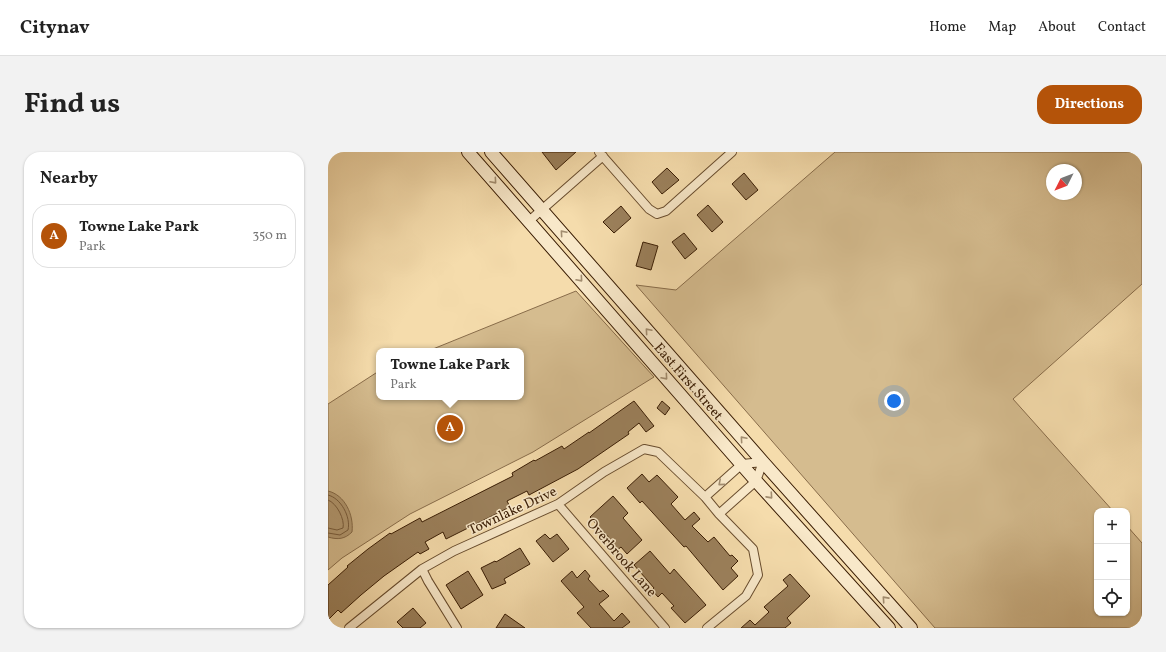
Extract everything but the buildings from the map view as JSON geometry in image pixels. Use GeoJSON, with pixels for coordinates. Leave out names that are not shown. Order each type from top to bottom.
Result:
{"type":"FeatureCollection","features":[{"type":"Feature","properties":{"kind":"main road","name":"East First Street"},"geometry":{"type":"LineString","coordinates":[[468,152],[756,481],[889,628]]}},
{"type":"Feature","properties":{"kind":"main road","name":"East First Street"},"geometry":{"type":"LineString","coordinates":[[491,152],[911,628]]}},
{"type":"Feature","properties":{"kind":"street"},"geometry":{"type":"LineString","coordinates":[[529,221],[601,154],[649,210],[657,214],[666,211],[732,152]]}},
{"type":"Feature","properties":{"kind":"street","name":"Townlake Drive"},"geometry":{"type":"LineString","coordinates":[[349,628],[422,569],[454,552],[558,504],[604,472],[644,449],[658,452],[753,548],[758,575],[746,596],[707,628]]}},
{"type":"Feature","properties":{"kind":"street"},"geometry":{"type":"LineString","coordinates":[[704,497],[742,464],[763,462],[756,481],[719,514]]}},
{"type":"Feature","properties":{"kind":"street","name":"Overbrook Lane"},"geometry":{"type":"LineString","coordinates":[[558,504],[665,628]]}},
{"type":"Feature","properties":{"kind":"street"},"geometry":{"type":"LineString","coordinates":[[422,569],[457,628]]}},
{"type":"Feature","properties":{"kind":"shaded area"},"geometry":{"type":"Polygon","coordinates":[[[835,152],[1142,152],[1142,284],[1013,399],[1110,508],[1094,508],[1094,616],[1130,616],[1130,529],[1142,543],[1142,628],[935,628],[636,285],[676,290],[835,152]]]}},
{"type":"Feature","properties":{"kind":"shaded area"},"geometry":{"type":"Polygon","coordinates":[[[576,291],[654,377],[533,452],[410,514],[342,558],[328,570],[328,404],[376,373],[376,400],[524,400],[524,348],[435,348],[576,291]]]}},
{"type":"Feature","properties":{"kind":"water"},"geometry":{"type":"Polygon","coordinates":[[[328,491],[334,493],[344,501],[350,513],[352,532],[347,536],[338,539],[328,537],[328,491]]]}},
{"type":"Feature","properties":{"kind":"place","name":"Towne Lake Park"},"geometry":{"type":"Point","coordinates":[450,428]}}]}
